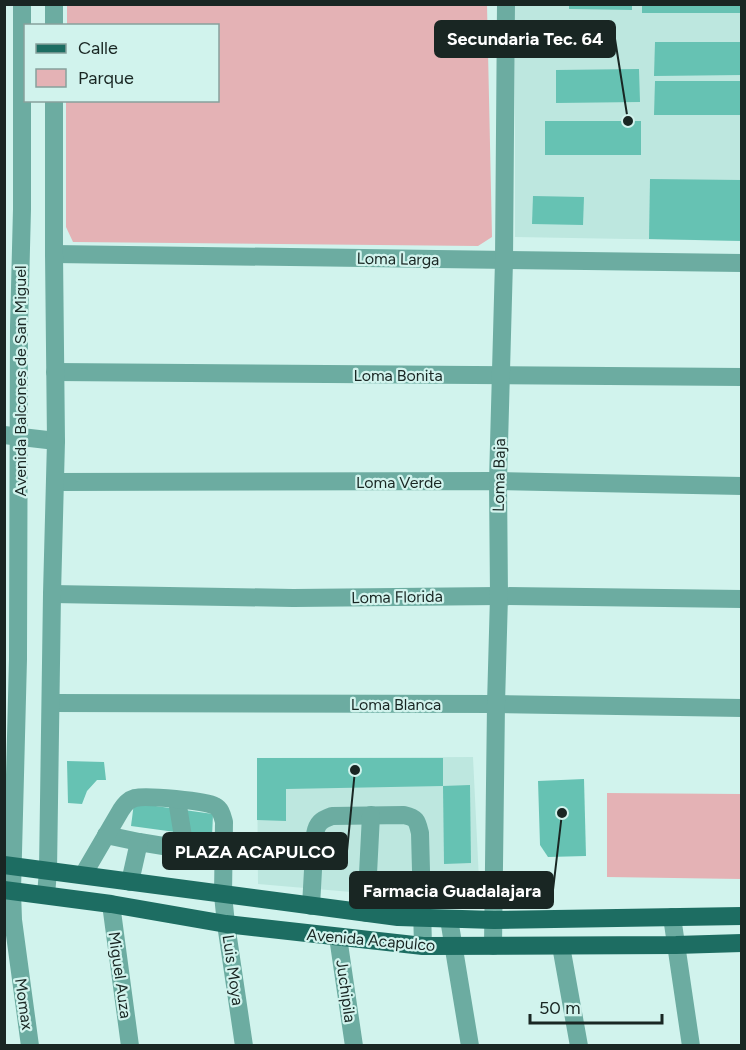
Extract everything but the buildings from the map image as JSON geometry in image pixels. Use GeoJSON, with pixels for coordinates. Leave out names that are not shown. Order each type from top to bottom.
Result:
{"type":"FeatureCollection","features":[{"type":"Feature","properties":{"kind":"main road","name":"Avenida Acapulco"},"geometry":{"type":"LineString","coordinates":[[9,866],[398,917],[494,920],[741,916]]}},
{"type":"Feature","properties":{"kind":"main road","name":"Avenida Acapulco"},"geometry":{"type":"LineString","coordinates":[[8,891],[111,904],[226,924],[423,946],[741,943]]}},
{"type":"Feature","properties":{"kind":"street","name":"Avenida Balcones de San Miguel"},"geometry":{"type":"LineString","coordinates":[[9,866],[13,81],[22,4]]}},
{"type":"Feature","properties":{"kind":"street"},"geometry":{"type":"LineString","coordinates":[[54,4],[54,24]]}},
{"type":"Feature","properties":{"kind":"street","name":"Loma Baja"},"geometry":{"type":"LineString","coordinates":[[493,946],[506,4]]}},
{"type":"Feature","properties":{"kind":"street","name":"Avenida Balcones de San Miguel"},"geometry":{"type":"LineString","coordinates":[[48,871],[56,482],[54,102]]}},
{"type":"Feature","properties":{"kind":"street","name":"Loma Larga"},"geometry":{"type":"LineString","coordinates":[[54,254],[741,263]]}},
{"type":"Feature","properties":{"kind":"street","name":"Loma Bonita"},"geometry":{"type":"LineString","coordinates":[[55,372],[741,377]]}},
{"type":"Feature","properties":{"kind":"street"},"geometry":{"type":"LineString","coordinates":[[12,436],[56,441]]}},
{"type":"Feature","properties":{"kind":"street","name":"Loma Verde"},"geometry":{"type":"LineString","coordinates":[[56,482],[498,481],[741,486]]}},
{"type":"Feature","properties":{"kind":"street","name":"Loma Florida"},"geometry":{"type":"LineString","coordinates":[[52,594],[293,598],[499,596],[741,599]]}},
{"type":"Feature","properties":{"kind":"street","name":"Loma Blanca"},"geometry":{"type":"LineString","coordinates":[[51,703],[496,704],[741,708]]}},
{"type":"Feature","properties":{"kind":"street"},"geometry":{"type":"LineString","coordinates":[[83,874],[127,802],[133,798],[177,800],[185,849]]}},
{"type":"Feature","properties":{"kind":"street","name":"Luis Moya"},"geometry":{"type":"LineString","coordinates":[[177,800],[208,803],[217,807],[224,822],[223,895],[244,1046]]}},
{"type":"Feature","properties":{"kind":"street"},"geometry":{"type":"LineString","coordinates":[[366,913],[371,815]]}},
{"type":"Feature","properties":{"kind":"street"},"geometry":{"type":"LineString","coordinates":[[311,906],[315,834],[317,825],[322,819],[332,816],[371,815],[413,817],[418,823],[420,833],[423,946]]}},
{"type":"Feature","properties":{"kind":"street"},"geometry":{"type":"LineString","coordinates":[[106,835],[224,856]]}},
{"type":"Feature","properties":{"kind":"street"},"geometry":{"type":"LineString","coordinates":[[130,882],[139,842]]}},
{"type":"Feature","properties":{"kind":"street"},"geometry":{"type":"LineString","coordinates":[[8,891],[9,866]]}},
{"type":"Feature","properties":{"kind":"street"},"geometry":{"type":"LineString","coordinates":[[46,895],[48,871]]}},
{"type":"Feature","properties":{"kind":"street","name":"Momax"},"geometry":{"type":"LineString","coordinates":[[8,891],[30,1046]]}},
{"type":"Feature","properties":{"kind":"street","name":"Miguel Auza"},"geometry":{"type":"LineString","coordinates":[[111,904],[130,1046]]}},
{"type":"Feature","properties":{"kind":"street"},"geometry":{"type":"LineString","coordinates":[[672,917],[691,1046]]}},
{"type":"Feature","properties":{"kind":"street"},"geometry":{"type":"LineString","coordinates":[[449,919],[470,1046]]}},
{"type":"Feature","properties":{"kind":"street","name":"Juchipila"},"geometry":{"type":"LineString","coordinates":[[338,937],[354,1046]]}},
{"type":"Feature","properties":{"kind":"street"},"geometry":{"type":"LineString","coordinates":[[561,946],[579,1046]]}},
{"type":"Feature","properties":{"kind":"shaded area"},"geometry":{"type":"Polygon","coordinates":[[[515,5],[741,5],[741,241],[515,237],[515,5]]]}},
{"type":"Feature","properties":{"kind":"shaded area"},"geometry":{"type":"Polygon","coordinates":[[[473,757],[480,901],[258,884],[257,758],[473,757]]]}},
{"type":"Feature","properties":{"kind":"green space"},"geometry":{"type":"Polygon","coordinates":[[[67,5],[487,5],[492,237],[478,246],[73,242],[66,227],[66,102],[219,102],[219,24],[67,24],[67,5]]]}},
{"type":"Feature","properties":{"kind":"green space"},"geometry":{"type":"Polygon","coordinates":[[[607,793],[741,794],[741,879],[607,877],[607,793]]]}},
{"type":"Feature","properties":{"kind":"place","name":"Secundaria Tec. 64"},"geometry":{"type":"Point","coordinates":[628,121]}},
{"type":"Feature","properties":{"kind":"place","name":"PLAZA ACAPULCO"},"geometry":{"type":"Point","coordinates":[355,770]}},
{"type":"Feature","properties":{"kind":"place","name":"Farmacia Guadalajara"},"geometry":{"type":"Point","coordinates":[562,813]}}]}
